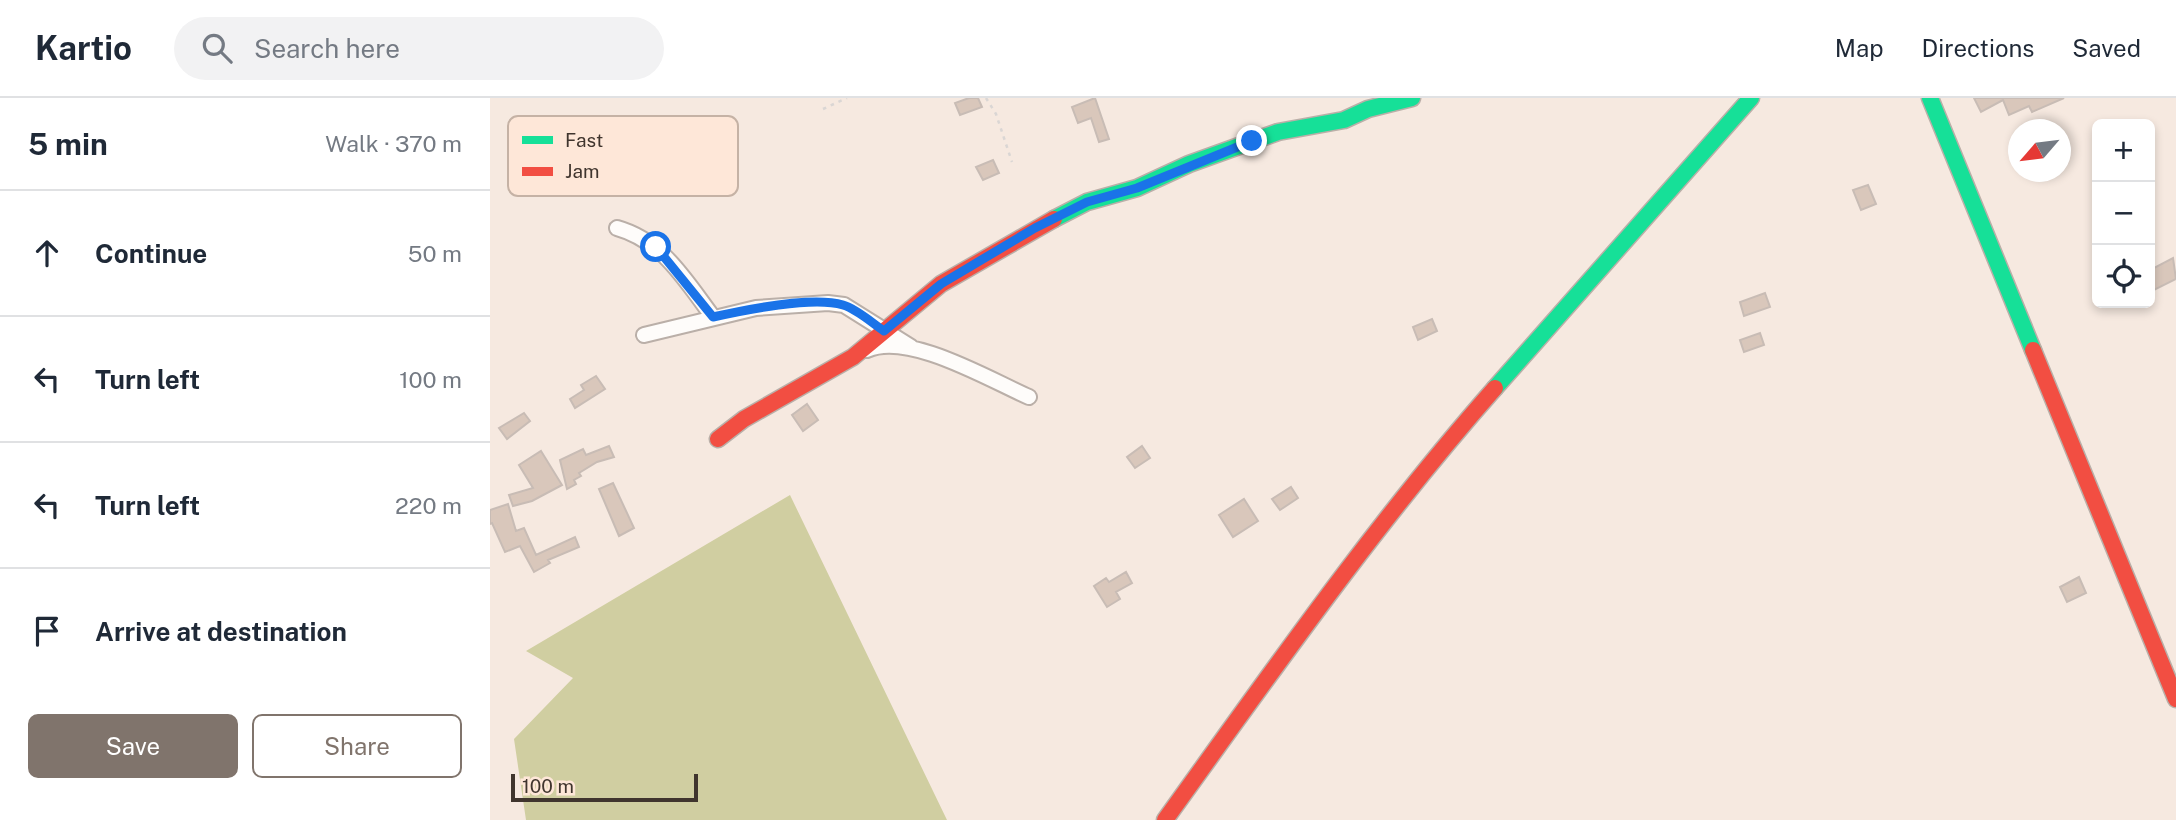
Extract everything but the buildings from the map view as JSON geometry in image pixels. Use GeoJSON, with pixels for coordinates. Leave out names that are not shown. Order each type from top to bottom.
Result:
{"type":"FeatureCollection","features":[{"type":"Feature","properties":{"kind":"street"},"geometry":{"type":"LineString","coordinates":[[853,357],[941,284],[1035,228],[1087,202],[1137,188],[1189,164],[1278,132],[1344,120],[1368,109],[1412,98]]}},
{"type":"Feature","properties":{"kind":"street"},"geometry":{"type":"LineString","coordinates":[[1165,820],[1292,643],[1449,440],[1751,98]]}},
{"type":"Feature","properties":{"kind":"street"},"geometry":{"type":"LineString","coordinates":[[1930,98],[2176,699]]}},
{"type":"Feature","properties":{"kind":"street"},"geometry":{"type":"LineString","coordinates":[[617,228],[641,235],[656,247],[713,317]]}},
{"type":"Feature","properties":{"kind":"street"},"geometry":{"type":"LineString","coordinates":[[644,335],[756,308],[828,303],[844,305],[911,347],[1029,397]]}},
{"type":"Feature","properties":{"kind":"street"},"geometry":{"type":"LineString","coordinates":[[718,439],[744,419],[877,345],[911,347]]}},
{"type":"Feature","properties":{"kind":"path"},"geometry":{"type":"LineString","coordinates":[[823,109],[847,98]]}},
{"type":"Feature","properties":{"kind":"path"},"geometry":{"type":"LineString","coordinates":[[986,98],[996,114],[1012,162]]}},
{"type":"Feature","properties":{"kind":"shaded area"},"geometry":{"type":"Polygon","coordinates":[[[790,495],[947,820],[526,820],[514,739],[573,678],[526,651],[790,495]]]}},
{"type":"Feature","properties":{"kind":"traffic: fast"},"geometry":{"type":"LineString","coordinates":[[1054,219],[1087,202],[1137,188],[1189,164],[1278,132],[1344,120],[1368,109],[1412,98]]}},
{"type":"Feature","properties":{"kind":"traffic: fast"},"geometry":{"type":"LineString","coordinates":[[1495,388],[1751,98]]}},
{"type":"Feature","properties":{"kind":"traffic: fast"},"geometry":{"type":"LineString","coordinates":[[1930,98],[2033,350]]}},
{"type":"Feature","properties":{"kind":"traffic: jam"},"geometry":{"type":"LineString","coordinates":[[718,439],[744,419],[853,357],[941,284],[1054,219]]}},
{"type":"Feature","properties":{"kind":"traffic: jam"},"geometry":{"type":"LineString","coordinates":[[2033,350],[2176,699]]}},
{"type":"Feature","properties":{"kind":"traffic: jam"},"geometry":{"type":"LineString","coordinates":[[1165,820],[1366,546],[1495,388]]}},
{"type":"Feature","properties":{"kind":"route"},"geometry":{"type":"LineString","coordinates":[[656,247],[713,317],[756,308],[828,303],[844,305],[884,331],[941,284],[1035,228],[1087,202],[1137,188],[1189,164],[1252,141]]}}]}
